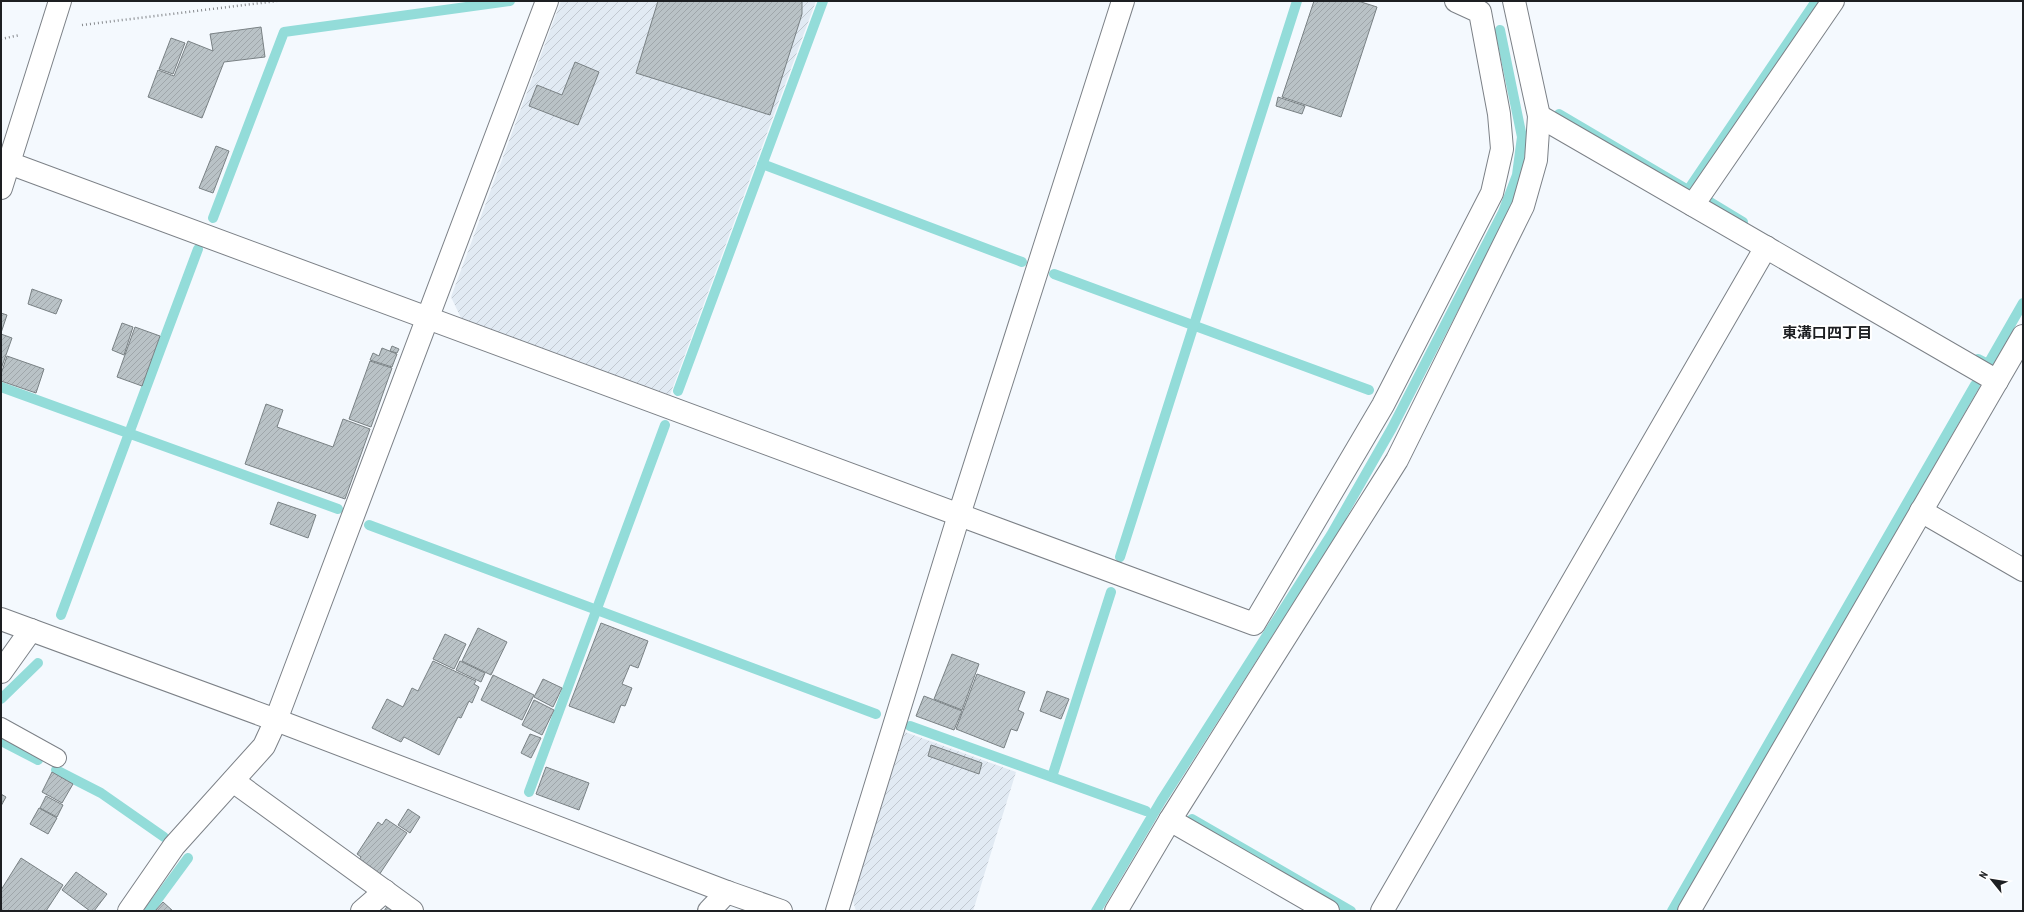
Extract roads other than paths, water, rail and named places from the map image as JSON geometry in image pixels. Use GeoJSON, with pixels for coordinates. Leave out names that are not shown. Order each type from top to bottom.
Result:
{"type":"FeatureCollection","features":[{"type":"Feature","properties":{"kind":"street"},"geometry":{"type":"LineString","coordinates":[[1,188],[60,1]]}},
{"type":"Feature","properties":{"kind":"street"},"geometry":{"type":"LineString","coordinates":[[129,911],[174,846],[264,746],[276,720],[547,1]]}},
{"type":"Feature","properties":{"kind":"street"},"geometry":{"type":"LineString","coordinates":[[837,911],[959,515],[1123,1]]}},
{"type":"Feature","properties":{"kind":"street"},"geometry":{"type":"LineString","coordinates":[[9,163],[429,317],[1254,624],[1383,405],[1492,193],[1502,149],[1499,114],[1480,12],[1456,1]]}},
{"type":"Feature","properties":{"kind":"street"},"geometry":{"type":"LineString","coordinates":[[1116,911],[1170,820],[1397,460],[1522,206],[1536,160],[1539,116],[1514,1]]}},
{"type":"Feature","properties":{"kind":"street"},"geometry":{"type":"LineString","coordinates":[[1693,205],[1833,1]]}},
{"type":"Feature","properties":{"kind":"street"},"geometry":{"type":"LineString","coordinates":[[1539,116],[1997,381]]}},
{"type":"Feature","properties":{"kind":"street"},"geometry":{"type":"LineString","coordinates":[[1382,911],[1766,247]]}},
{"type":"Feature","properties":{"kind":"street"},"geometry":{"type":"LineString","coordinates":[[1689,911],[2023,336]]}},
{"type":"Feature","properties":{"kind":"street"},"geometry":{"type":"LineString","coordinates":[[1921,511],[2023,570]]}},
{"type":"Feature","properties":{"kind":"street"},"geometry":{"type":"LineString","coordinates":[[1,619],[276,720],[727,892],[781,911]]}},
{"type":"Feature","properties":{"kind":"street"},"geometry":{"type":"LineString","coordinates":[[1,672],[31,630]]}},
{"type":"Feature","properties":{"kind":"street"},"geometry":{"type":"LineString","coordinates":[[234,780],[412,911]]}},
{"type":"Feature","properties":{"kind":"street"},"geometry":{"type":"LineString","coordinates":[[1170,820],[1328,911]]}},
{"type":"Feature","properties":{"kind":"street"},"geometry":{"type":"LineString","coordinates":[[362,911],[386,891]]}},
{"type":"Feature","properties":{"kind":"street"},"geometry":{"type":"LineString","coordinates":[[709,911],[727,892]]}},
{"type":"Feature","properties":{"kind":"lane"},"geometry":{"type":"LineString","coordinates":[[1,727],[58,758]]}},
{"type":"Feature","properties":{"kind":"waterway"},"geometry":{"type":"LineString","coordinates":[[213,218],[284,32],[510,1]]}},
{"type":"Feature","properties":{"kind":"waterway"},"geometry":{"type":"LineString","coordinates":[[678,391],[823,1]]}},
{"type":"Feature","properties":{"kind":"waterway"},"geometry":{"type":"LineString","coordinates":[[1120,557],[1297,1]]}},
{"type":"Feature","properties":{"kind":"waterway"},"geometry":{"type":"LineString","coordinates":[[1559,114],[1688,190],[1816,1]]}},
{"type":"Feature","properties":{"kind":"waterway"},"geometry":{"type":"LineString","coordinates":[[1096,911],[1161,801],[1331,535],[1392,428],[1503,212],[1517,175],[1522,137],[1500,30]]}},
{"type":"Feature","properties":{"kind":"waterway"},"geometry":{"type":"LineString","coordinates":[[762,164],[1022,262]]}},
{"type":"Feature","properties":{"kind":"waterway"},"geometry":{"type":"LineString","coordinates":[[1710,202],[1743,222]]}},
{"type":"Feature","properties":{"kind":"waterway"},"geometry":{"type":"LineString","coordinates":[[61,615],[198,249]]}},
{"type":"Feature","properties":{"kind":"waterway"},"geometry":{"type":"LineString","coordinates":[[1054,274],[1369,390]]}},
{"type":"Feature","properties":{"kind":"waterway"},"geometry":{"type":"LineString","coordinates":[[1978,359],[1988,364],[2023,303]]}},
{"type":"Feature","properties":{"kind":"waterway"},"geometry":{"type":"LineString","coordinates":[[1672,911],[1975,385]]}},
{"type":"Feature","properties":{"kind":"waterway"},"geometry":{"type":"LineString","coordinates":[[1,387],[338,509]]}},
{"type":"Feature","properties":{"kind":"waterway"},"geometry":{"type":"LineString","coordinates":[[529,792],[665,425]]}},
{"type":"Feature","properties":{"kind":"waterway"},"geometry":{"type":"LineString","coordinates":[[369,525],[876,714]]}},
{"type":"Feature","properties":{"kind":"waterway"},"geometry":{"type":"LineString","coordinates":[[1052,777],[1111,592]]}},
{"type":"Feature","properties":{"kind":"waterway"},"geometry":{"type":"LineString","coordinates":[[1,699],[38,663]]}},
{"type":"Feature","properties":{"kind":"waterway"},"geometry":{"type":"LineString","coordinates":[[910,726],[1146,811]]}},
{"type":"Feature","properties":{"kind":"waterway"},"geometry":{"type":"LineString","coordinates":[[1,741],[38,760]]}},
{"type":"Feature","properties":{"kind":"waterway"},"geometry":{"type":"LineString","coordinates":[[56,770],[101,793],[164,837]]}},
{"type":"Feature","properties":{"kind":"waterway"},"geometry":{"type":"LineString","coordinates":[[1192,819],[1351,911]]}},
{"type":"Feature","properties":{"kind":"waterway"},"geometry":{"type":"LineString","coordinates":[[149,911],[188,858]]}},
{"type":"Feature","properties":{"kind":"district","name":"東溝口四丁目"},"geometry":{"type":"Point","coordinates":[1827,333]}}]}
